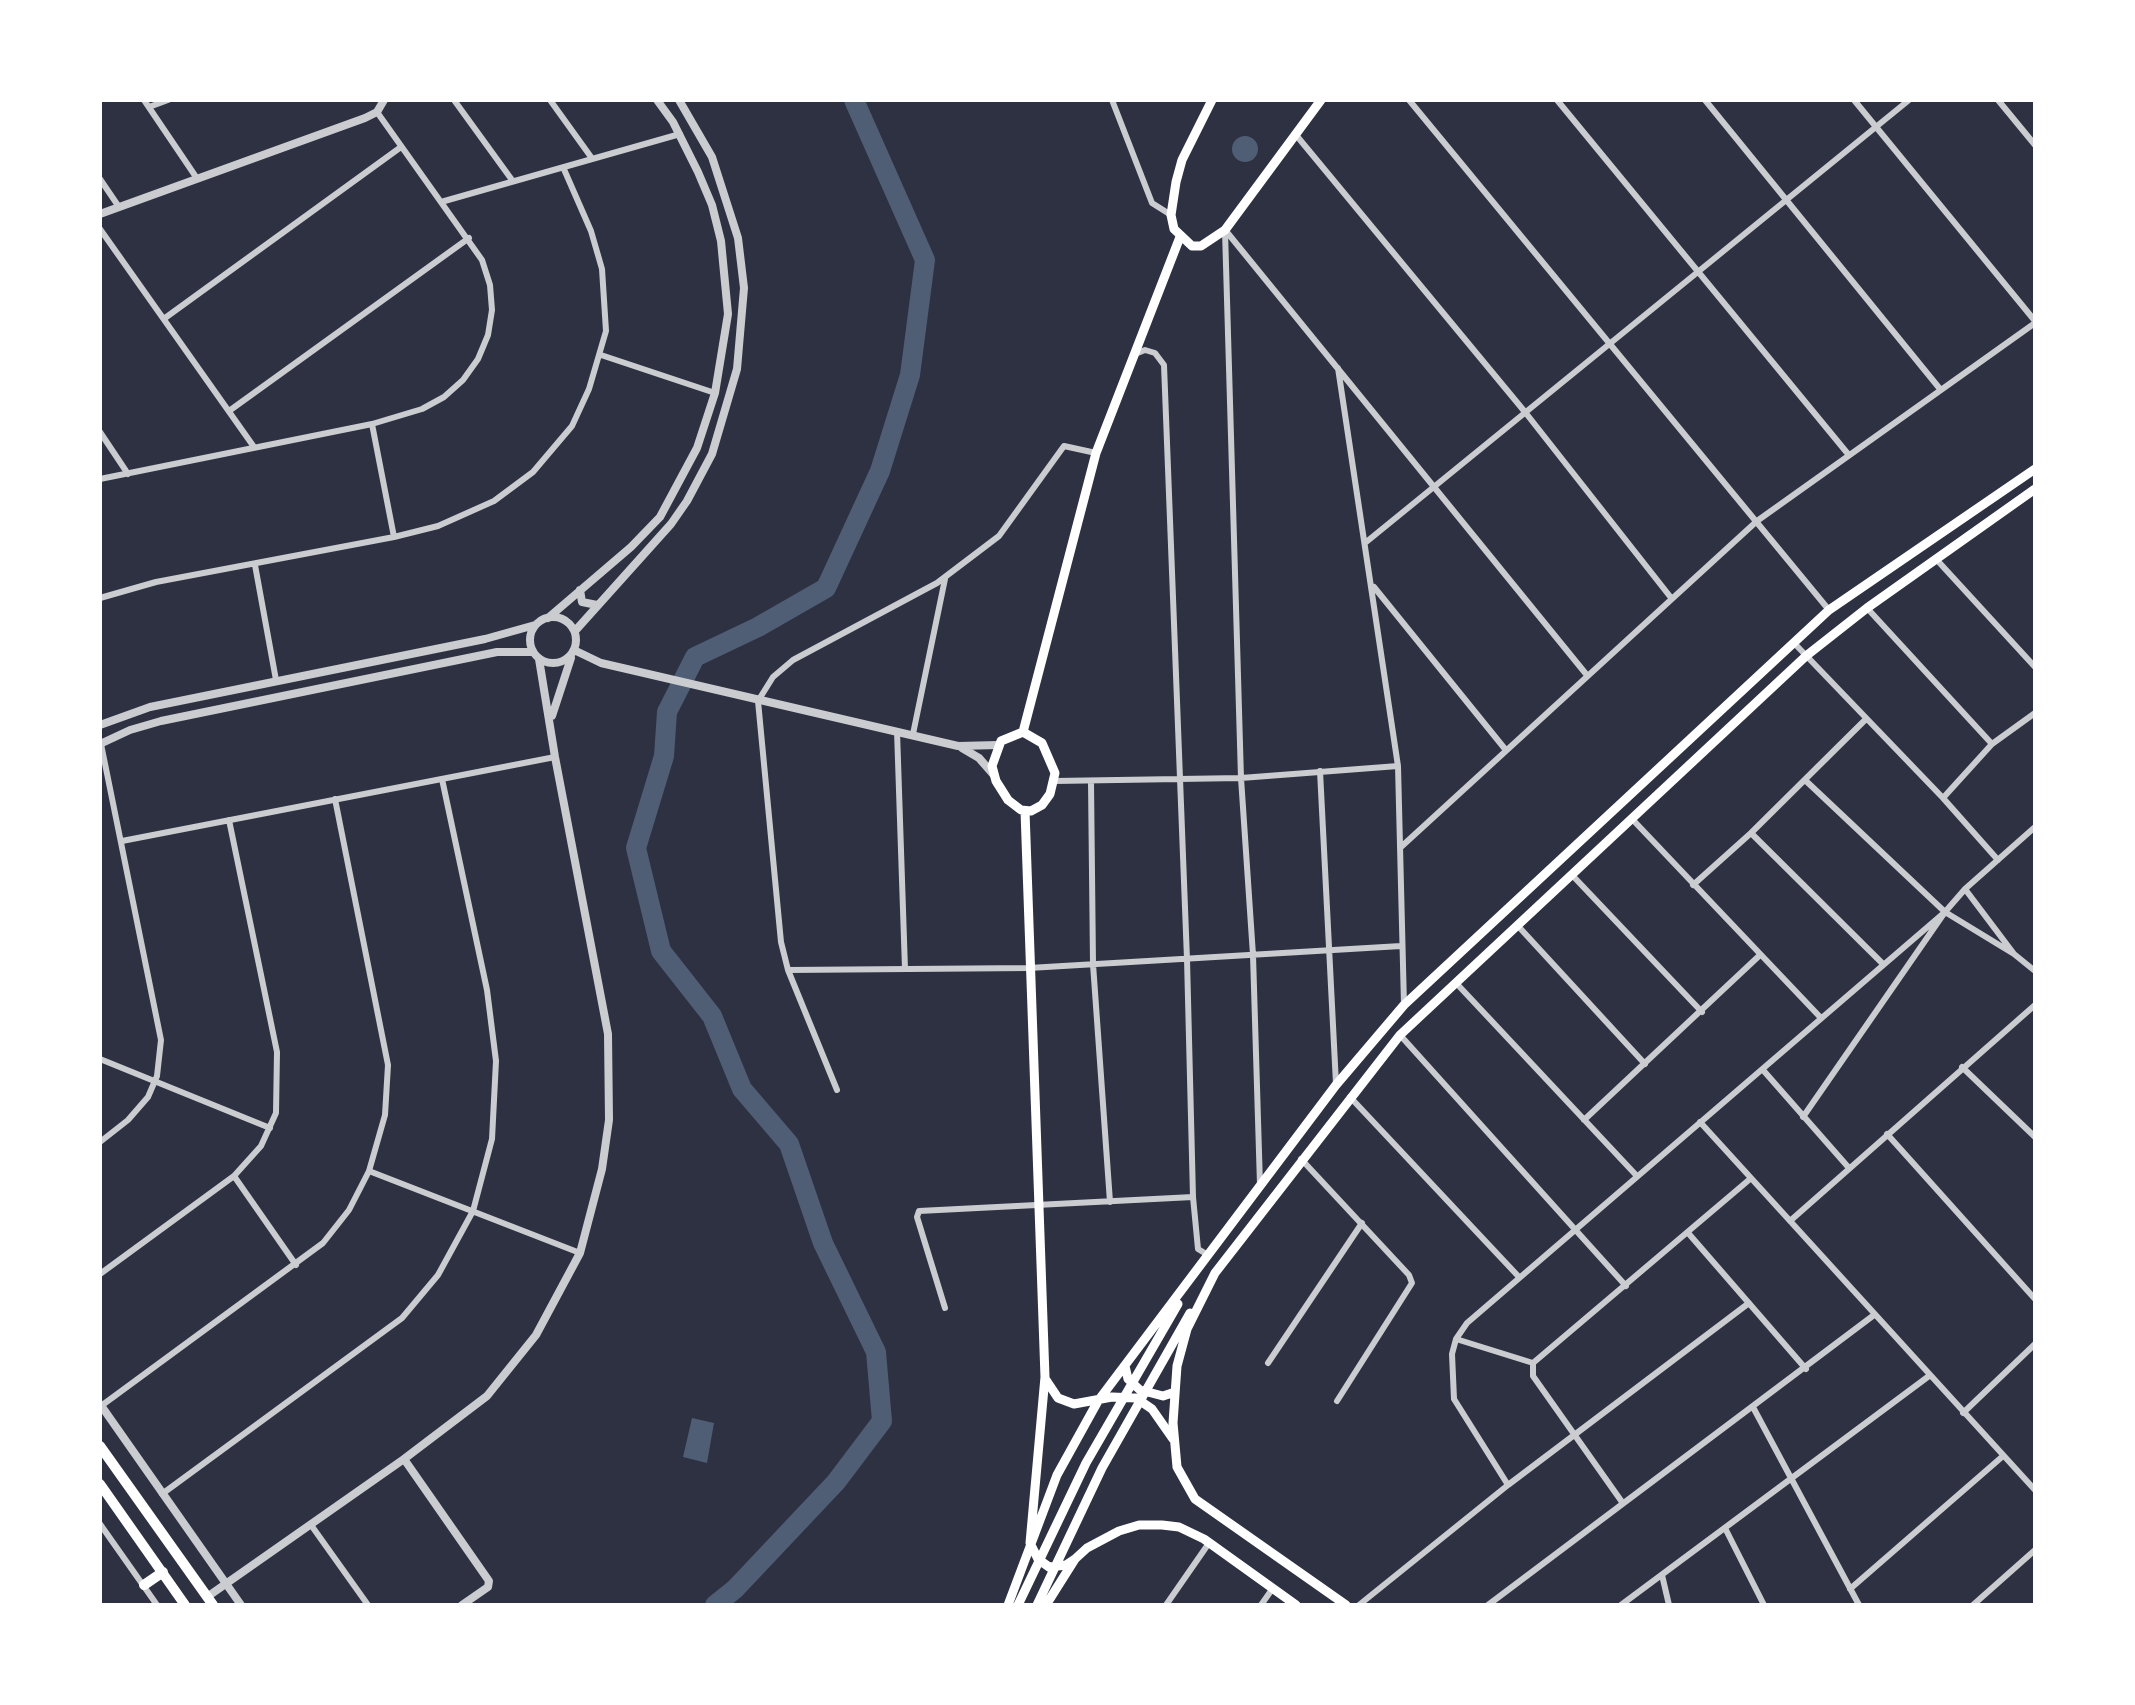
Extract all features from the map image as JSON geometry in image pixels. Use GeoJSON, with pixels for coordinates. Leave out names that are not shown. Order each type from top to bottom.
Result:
{"type":"FeatureCollection","features":[{"type":"Feature","properties":{"kind":"highway"},"geometry":{"type":"LineString","coordinates":[[100,1446],[210,1601]]}},
{"type":"Feature","properties":{"kind":"highway"},"geometry":{"type":"LineString","coordinates":[[100,1484],[185,1605]]}},
{"type":"Feature","properties":{"kind":"highway"},"geometry":{"type":"LineString","coordinates":[[144,1585],[163,1572]]}},
{"type":"Feature","properties":{"kind":"main road"},"geometry":{"type":"LineString","coordinates":[[1212,100],[1182,160],[1172,214],[1174,229],[1192,246],[1201,246],[1225,230],[1322,100]]}},
{"type":"Feature","properties":{"kind":"main road"},"geometry":{"type":"LineString","coordinates":[[1022,732],[1096,453],[1180,237]]}},
{"type":"Feature","properties":{"kind":"main road"},"geometry":{"type":"LineString","coordinates":[[1008,1605],[1068,1451],[1098,1402],[1336,1085],[1404,1005],[1829,610],[2035,469]]}},
{"type":"Feature","properties":{"kind":"main road"},"geometry":{"type":"LineString","coordinates":[[1037,1605],[1102,1468],[1216,1273],[1400,1035],[1806,656],[2035,490]]}},
{"type":"Feature","properties":{"kind":"main road"},"geometry":{"type":"LineString","coordinates":[[1022,732],[1042,743],[1055,780],[1042,805],[1025,811],[1008,800],[993,774],[992,761],[998,745],[1011,734],[1022,732]]}},
{"type":"Feature","properties":{"kind":"main road"},"geometry":{"type":"LineString","coordinates":[[1025,811],[1045,1377],[1030,1543],[1038,1559],[1049,1567],[1066,1565],[1119,1531],[1139,1526],[1179,1526],[1296,1605]]}},
{"type":"Feature","properties":{"kind":"main road"},"geometry":{"type":"LineString","coordinates":[[1018,1605],[1093,1451],[1206,1260]]}},
{"type":"Feature","properties":{"kind":"main road"},"geometry":{"type":"LineString","coordinates":[[1216,1273],[1187,1329],[1177,1366],[1176,1466],[1195,1499],[1346,1605]]}},
{"type":"Feature","properties":{"kind":"main road"},"geometry":{"type":"LineString","coordinates":[[1125,1366],[1128,1379],[1140,1390],[1163,1396],[1175,1392]]}},
{"type":"Feature","properties":{"kind":"main road"},"geometry":{"type":"LineString","coordinates":[[1045,1377],[1052,1393],[1066,1402],[1136,1398],[1152,1409],[1174,1439]]}},
{"type":"Feature","properties":{"kind":"main road"},"geometry":{"type":"LineString","coordinates":[[1046,1605],[1075,1559]]}},
{"type":"Feature","properties":{"kind":"main road"},"geometry":{"type":"LineString","coordinates":[[1018,1573],[1026,1569],[1043,1571],[1057,1586]]}},
{"type":"Feature","properties":{"kind":"street"},"geometry":{"type":"LineString","coordinates":[[168,100],[147,104],[196,177]]}},
{"type":"Feature","properties":{"kind":"street"},"geometry":{"type":"LineString","coordinates":[[100,214],[376,112],[384,100]]}},
{"type":"Feature","properties":{"kind":"street"},"geometry":{"type":"LineString","coordinates":[[454,100],[512,180]]}},
{"type":"Feature","properties":{"kind":"street"},"geometry":{"type":"LineString","coordinates":[[550,100],[592,157]]}},
{"type":"Feature","properties":{"kind":"street"},"geometry":{"type":"LineString","coordinates":[[100,725],[150,707],[484,639],[535,625],[631,547],[660,516],[697,448],[715,393],[728,314],[726,265],[712,205],[680,134],[657,100]]}},
{"type":"Feature","properties":{"kind":"street"},"geometry":{"type":"LineString","coordinates":[[550,720],[573,653],[574,630],[671,524],[701,478],[731,396],[742,342],[744,288],[738,238],[712,156],[679,100]]}},
{"type":"Feature","properties":{"kind":"street"},"geometry":{"type":"LineString","coordinates":[[1112,100],[1152,203],[1172,214]]}},
{"type":"Feature","properties":{"kind":"street"},"geometry":{"type":"LineString","coordinates":[[1409,100],[1829,610]]}},
{"type":"Feature","properties":{"kind":"street"},"geometry":{"type":"LineString","coordinates":[[1558,100],[1848,454]]}},
{"type":"Feature","properties":{"kind":"street"},"geometry":{"type":"LineString","coordinates":[[1705,100],[1940,390]]}},
{"type":"Feature","properties":{"kind":"street"},"geometry":{"type":"LineString","coordinates":[[1401,847],[1586,674],[1757,522],[2035,322],[1854,100]]}},
{"type":"Feature","properties":{"kind":"street"},"geometry":{"type":"LineString","coordinates":[[1364,543],[1909,100]]}},
{"type":"Feature","properties":{"kind":"street"},"geometry":{"type":"LineString","coordinates":[[1998,100],[2035,145]]}},
{"type":"Feature","properties":{"kind":"street"},"geometry":{"type":"LineString","coordinates":[[100,478],[372,424],[422,410],[463,380],[488,336],[491,297],[482,260],[376,112]]}},
{"type":"Feature","properties":{"kind":"street"},"geometry":{"type":"LineString","coordinates":[[441,202],[680,134]]}},
{"type":"Feature","properties":{"kind":"street"},"geometry":{"type":"LineString","coordinates":[[1296,135],[1525,412],[1672,599]]}},
{"type":"Feature","properties":{"kind":"street"},"geometry":{"type":"LineString","coordinates":[[165,318],[402,147]]}},
{"type":"Feature","properties":{"kind":"street"},"geometry":{"type":"LineString","coordinates":[[100,598],[156,582],[394,538],[469,514],[534,472],[572,426],[601,355],[606,332],[602,269],[591,231],[563,166]]}},
{"type":"Feature","properties":{"kind":"street"},"geometry":{"type":"LineString","coordinates":[[100,179],[120,207]]}},
{"type":"Feature","properties":{"kind":"street"},"geometry":{"type":"LineString","coordinates":[[100,229],[254,447]]}},
{"type":"Feature","properties":{"kind":"street"},"geometry":{"type":"LineString","coordinates":[[1225,230],[1586,674]]}},
{"type":"Feature","properties":{"kind":"street"},"geometry":{"type":"LineString","coordinates":[[1225,230],[1240,778],[1253,955],[1260,1185]]}},
{"type":"Feature","properties":{"kind":"street"},"geometry":{"type":"LineString","coordinates":[[229,411],[469,238]]}},
{"type":"Feature","properties":{"kind":"street"},"geometry":{"type":"LineString","coordinates":[[1132,357],[1140,351],[1150,351],[1159,356],[1164,366],[1188,959],[1193,1196],[1198,1248],[1206,1260]]}},
{"type":"Feature","properties":{"kind":"street"},"geometry":{"type":"LineString","coordinates":[[601,355],[715,393]]}},
{"type":"Feature","properties":{"kind":"street"},"geometry":{"type":"LineString","coordinates":[[1338,368],[1398,766],[1404,1005]]}},
{"type":"Feature","properties":{"kind":"street"},"geometry":{"type":"LineString","coordinates":[[372,424],[394,538]]}},
{"type":"Feature","properties":{"kind":"street"},"geometry":{"type":"LineString","coordinates":[[100,432],[128,474]]}},
{"type":"Feature","properties":{"kind":"street"},"geometry":{"type":"LineString","coordinates":[[837,1090],[788,970],[777,913],[754,700],[793,660],[945,576],[999,536],[1064,446],[1096,453]]}},
{"type":"Feature","properties":{"kind":"street"},"geometry":{"type":"LineString","coordinates":[[1936,560],[2035,667]]}},
{"type":"Feature","properties":{"kind":"street"},"geometry":{"type":"LineString","coordinates":[[255,564],[276,680]]}},
{"type":"Feature","properties":{"kind":"street"},"geometry":{"type":"LineString","coordinates":[[913,734],[945,576]]}},
{"type":"Feature","properties":{"kind":"street"},"geometry":{"type":"LineString","coordinates":[[1372,585],[1506,749]]}},
{"type":"Feature","properties":{"kind":"street"},"geometry":{"type":"LineString","coordinates":[[580,590],[582,602],[597,605]]}},
{"type":"Feature","properties":{"kind":"street"},"geometry":{"type":"LineString","coordinates":[[1868,608],[1992,744]]}},
{"type":"Feature","properties":{"kind":"street"},"geometry":{"type":"LineString","coordinates":[[548,618],[566,621],[574,630]]}},
{"type":"Feature","properties":{"kind":"street"},"geometry":{"type":"LineString","coordinates":[[210,1601],[226,1584],[475,1407],[514,1366],[560,1295],[580,1254],[602,1170],[609,1120],[610,1068],[604,1004],[550,720],[530,638],[535,625]]}},
{"type":"Feature","properties":{"kind":"street"},"geometry":{"type":"LineString","coordinates":[[1795,644],[1944,798],[1998,860]]}},
{"type":"Feature","properties":{"kind":"street"},"geometry":{"type":"LineString","coordinates":[[100,1142],[140,1109],[156,1084],[160,1040],[100,744],[161,721],[497,652],[559,663],[573,653]]}},
{"type":"Feature","properties":{"kind":"street"},"geometry":{"type":"LineString","coordinates":[[573,653],[754,700],[958,746],[979,758],[993,774]]}},
{"type":"Feature","properties":{"kind":"street"},"geometry":{"type":"LineString","coordinates":[[1944,798],[1992,744],[2035,713]]}},
{"type":"Feature","properties":{"kind":"street"},"geometry":{"type":"LineString","coordinates":[[1693,884],[1752,833],[1865,720]]}},
{"type":"Feature","properties":{"kind":"street"},"geometry":{"type":"LineString","coordinates":[[897,732],[905,969]]}},
{"type":"Feature","properties":{"kind":"street"},"geometry":{"type":"LineString","coordinates":[[958,746],[998,745]]}},
{"type":"Feature","properties":{"kind":"street"},"geometry":{"type":"LineString","coordinates":[[122,841],[555,756]]}},
{"type":"Feature","properties":{"kind":"street"},"geometry":{"type":"LineString","coordinates":[[1055,780],[1240,778],[1398,766]]}},
{"type":"Feature","properties":{"kind":"street"},"geometry":{"type":"LineString","coordinates":[[1320,771],[1336,1085]]}},
{"type":"Feature","properties":{"kind":"street"},"geometry":{"type":"LineString","coordinates":[[162,1494],[402,1318],[438,1275],[473,1211],[492,1139],[496,1062],[487,990],[442,778]]}},
{"type":"Feature","properties":{"kind":"street"},"geometry":{"type":"LineString","coordinates":[[1804,780],[1944,912],[2035,971]]}},
{"type":"Feature","properties":{"kind":"street"},"geometry":{"type":"LineString","coordinates":[[1092,782],[1093,964],[1110,1202]]}},
{"type":"Feature","properties":{"kind":"street"},"geometry":{"type":"LineString","coordinates":[[242,1605],[101,1405],[296,1265],[336,1229],[369,1171],[385,1115],[388,1065],[335,799]]}},
{"type":"Feature","properties":{"kind":"street"},"geometry":{"type":"LineString","coordinates":[[100,1274],[234,1176],[261,1146],[270,1128],[279,1090],[277,1052],[229,820]]}},
{"type":"Feature","properties":{"kind":"street"},"geometry":{"type":"LineString","coordinates":[[1633,820],[1821,1018]]}},
{"type":"Feature","properties":{"kind":"street"},"geometry":{"type":"LineString","coordinates":[[1508,1484],[1454,1399],[1450,1372],[1456,1338],[1467,1323],[1944,912],[2035,827]]}},
{"type":"Feature","properties":{"kind":"street"},"geometry":{"type":"LineString","coordinates":[[1752,833],[1883,964]]}},
{"type":"Feature","properties":{"kind":"street"},"geometry":{"type":"LineString","coordinates":[[1572,875],[1702,1012]]}},
{"type":"Feature","properties":{"kind":"street"},"geometry":{"type":"LineString","coordinates":[[1965,889],[2014,954]]}},
{"type":"Feature","properties":{"kind":"street"},"geometry":{"type":"LineString","coordinates":[[1803,1117],[1944,912]]}},
{"type":"Feature","properties":{"kind":"street"},"geometry":{"type":"LineString","coordinates":[[1518,926],[1645,1064]]}},
{"type":"Feature","properties":{"kind":"street"},"geometry":{"type":"LineString","coordinates":[[788,970],[1029,968],[1402,946]]}},
{"type":"Feature","properties":{"kind":"street"},"geometry":{"type":"LineString","coordinates":[[1584,1120],[1760,954]]}},
{"type":"Feature","properties":{"kind":"street"},"geometry":{"type":"LineString","coordinates":[[1457,984],[1636,1175]]}},
{"type":"Feature","properties":{"kind":"street"},"geometry":{"type":"LineString","coordinates":[[1790,1221],[2035,1005]]}},
{"type":"Feature","properties":{"kind":"street"},"geometry":{"type":"LineString","coordinates":[[1400,1035],[1626,1286]]}},
{"type":"Feature","properties":{"kind":"street"},"geometry":{"type":"LineString","coordinates":[[100,1059],[270,1128]]}},
{"type":"Feature","properties":{"kind":"street"},"geometry":{"type":"LineString","coordinates":[[1962,1067],[2035,1137]]}},
{"type":"Feature","properties":{"kind":"street"},"geometry":{"type":"LineString","coordinates":[[1763,1070],[1849,1168]]}},
{"type":"Feature","properties":{"kind":"street"},"geometry":{"type":"LineString","coordinates":[[1350,1097],[1519,1277]]}},
{"type":"Feature","properties":{"kind":"street"},"geometry":{"type":"LineString","coordinates":[[1700,1122],[2035,1490]]}},
{"type":"Feature","properties":{"kind":"street"},"geometry":{"type":"LineString","coordinates":[[1887,1134],[2035,1298]]}},
{"type":"Feature","properties":{"kind":"street"},"geometry":{"type":"LineString","coordinates":[[1301,1160],[1409,1275],[1412,1283],[1336,1401]]}},
{"type":"Feature","properties":{"kind":"street"},"geometry":{"type":"LineString","coordinates":[[369,1171],[580,1254]]}},
{"type":"Feature","properties":{"kind":"street"},"geometry":{"type":"LineString","coordinates":[[234,1176],[296,1265]]}},
{"type":"Feature","properties":{"kind":"street"},"geometry":{"type":"LineString","coordinates":[[1622,1502],[1532,1376],[1533,1363],[1750,1179]]}},
{"type":"Feature","properties":{"kind":"street"},"geometry":{"type":"LineString","coordinates":[[944,1308],[917,1217],[919,1211],[1193,1196]]}},
{"type":"Feature","properties":{"kind":"street"},"geometry":{"type":"LineString","coordinates":[[1268,1362],[1362,1223]]}},
{"type":"Feature","properties":{"kind":"street"},"geometry":{"type":"LineString","coordinates":[[1689,1234],[1806,1369]]}},
{"type":"Feature","properties":{"kind":"street"},"geometry":{"type":"LineString","coordinates":[[1359,1605],[1508,1484],[1749,1304]]}},
{"type":"Feature","properties":{"kind":"street"},"geometry":{"type":"LineString","coordinates":[[1488,1605],[1622,1502],[1754,1409],[1874,1315]]}},
{"type":"Feature","properties":{"kind":"street"},"geometry":{"type":"LineString","coordinates":[[1456,1338],[1533,1363]]}},
{"type":"Feature","properties":{"kind":"street"},"geometry":{"type":"LineString","coordinates":[[1963,1413],[2035,1344]]}},
{"type":"Feature","properties":{"kind":"street"},"geometry":{"type":"LineString","coordinates":[[1621,1605],[1930,1376]]}},
{"type":"Feature","properties":{"kind":"street"},"geometry":{"type":"LineString","coordinates":[[1754,1409],[1859,1605]]}},
{"type":"Feature","properties":{"kind":"street"},"geometry":{"type":"LineString","coordinates":[[1850,1589],[2003,1456]]}},
{"type":"Feature","properties":{"kind":"street"},"geometry":{"type":"LineString","coordinates":[[404,1460],[489,1581],[486,1589],[462,1605]]}},
{"type":"Feature","properties":{"kind":"street"},"geometry":{"type":"LineString","coordinates":[[100,1524],[156,1605]]}},
{"type":"Feature","properties":{"kind":"street"},"geometry":{"type":"LineString","coordinates":[[311,1525],[368,1605]]}},
{"type":"Feature","properties":{"kind":"street"},"geometry":{"type":"LineString","coordinates":[[1725,1528],[1764,1605]]}},
{"type":"Feature","properties":{"kind":"street"},"geometry":{"type":"LineString","coordinates":[[1166,1605],[1209,1543]]}},
{"type":"Feature","properties":{"kind":"street"},"geometry":{"type":"LineString","coordinates":[[1974,1605],[2035,1550]]}},
{"type":"Feature","properties":{"kind":"street"},"geometry":{"type":"LineString","coordinates":[[1662,1575],[1668,1605]]}},
{"type":"Feature","properties":{"kind":"street"},"geometry":{"type":"LineString","coordinates":[[1261,1605],[1273,1588]]}},
{"type":"Feature","properties":{"kind":"street"},"geometry":{"type":"LineString","coordinates":[[1496,1599],[1504,1605]]}},
{"type":"Feature","properties":{"kind":"water"},"geometry":{"type":"Polygon","coordinates":[[[1245,136],[1254,140],[1258,149],[1254,158],[1245,162],[1236,158],[1232,149],[1236,140],[1245,136]]]}},
{"type":"Feature","properties":{"kind":"water"},"geometry":{"type":"Polygon","coordinates":[[[692,1418],[714,1423],[707,1463],[683,1457],[692,1418]]]}},
{"type":"Feature","properties":{"kind":"waterway"},"geometry":{"type":"LineString","coordinates":[[715,1605],[735,1589],[836,1482],[882,1421],[876,1352],[823,1243],[789,1144],[742,1089],[712,1016],[661,951],[636,848],[664,756],[667,712],[695,657],[826,588],[880,471],[910,375],[925,260],[854,100]]}}]}
